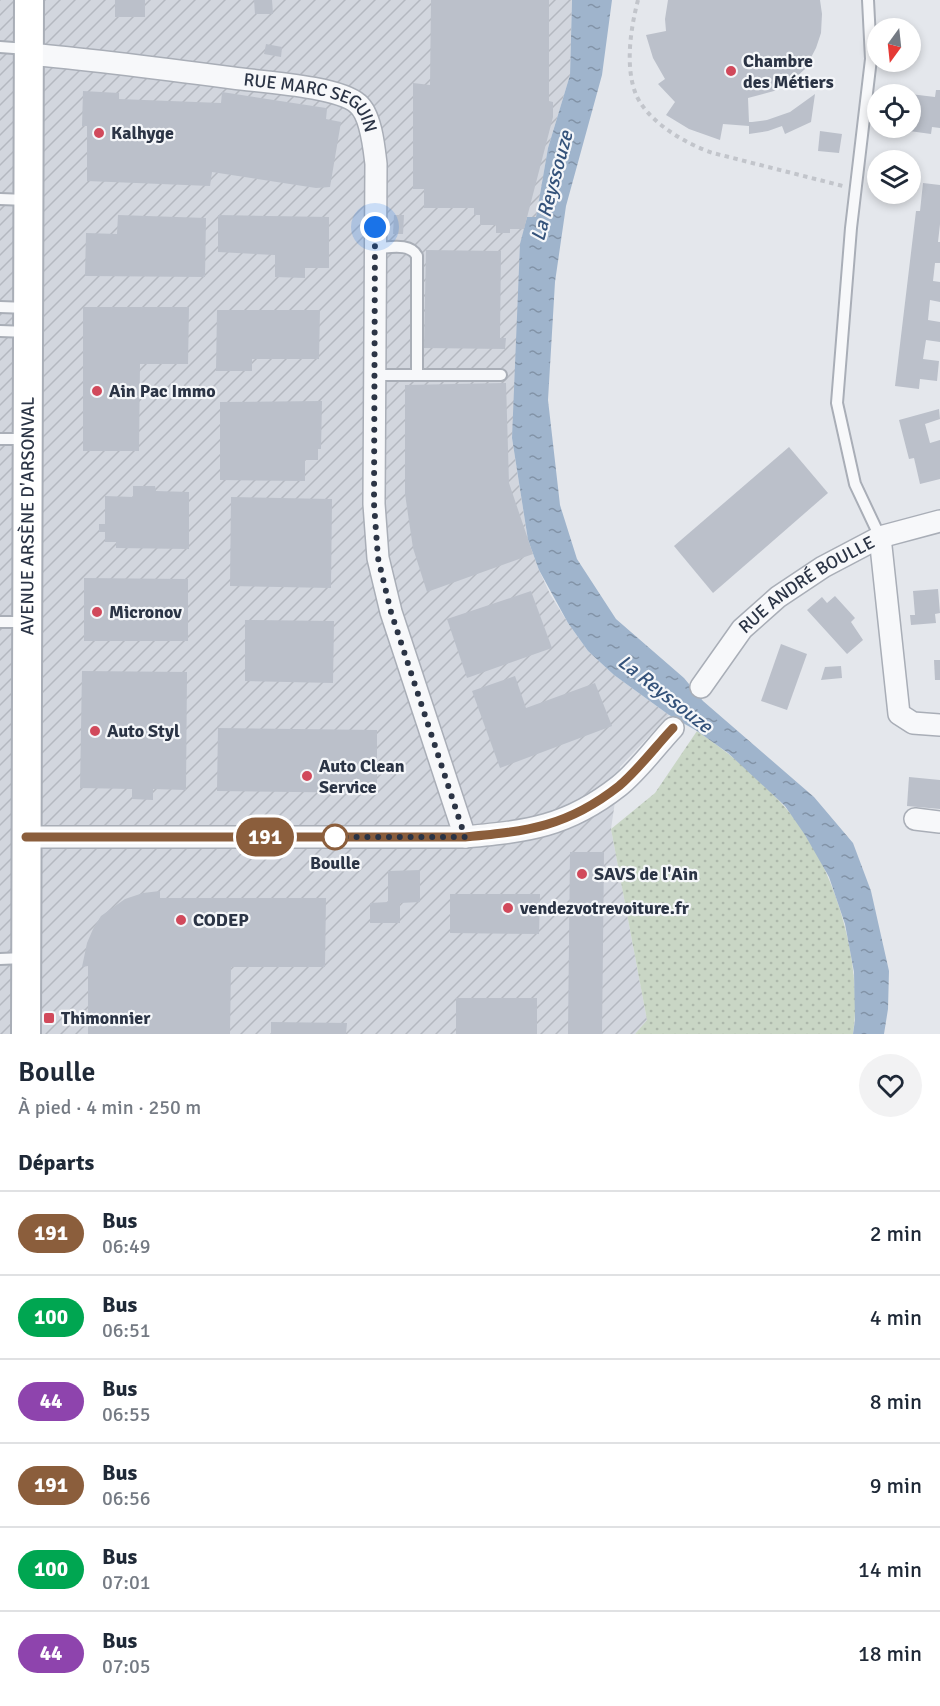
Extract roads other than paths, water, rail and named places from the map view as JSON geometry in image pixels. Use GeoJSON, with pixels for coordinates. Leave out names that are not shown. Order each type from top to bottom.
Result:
{"type":"FeatureCollection","features":[{"type":"Feature","properties":{"kind":"street","name":"AVENUE ARSÈNE D'ARSONVAL"},"geometry":{"type":"LineString","coordinates":[[26,1034],[13,959],[26,837],[14,622],[28,439],[29,0]]}},
{"type":"Feature","properties":{"kind":"street","name":"RUE MARC SEGUIN"},"geometry":{"type":"LineString","coordinates":[[29,52],[288,85],[336,93],[358,104],[372,130],[376,164],[374,504],[378,558],[391,612],[465,837]]}},
{"type":"Feature","properties":{"kind":"street","name":"RUE ANDRÉ BOULLE"},"geometry":{"type":"LineString","coordinates":[[700,687],[742,629],[778,597],[823,567],[880,537],[940,521]]}},
{"type":"Feature","properties":{"kind":"street"},"geometry":{"type":"LineString","coordinates":[[880,537],[899,714],[913,723],[940,725]]}},
{"type":"Feature","properties":{"kind":"street"},"geometry":{"type":"LineString","coordinates":[[26,837],[465,837],[520,831],[551,825],[578,814],[620,785],[673,728]]}},
{"type":"Feature","properties":{"kind":"street"},"geometry":{"type":"LineString","coordinates":[[915,819],[940,822]]}},
{"type":"Feature","properties":{"kind":"lane"},"geometry":{"type":"LineString","coordinates":[[868,0],[871,58],[856,189],[837,404],[855,484],[880,537]]}},
{"type":"Feature","properties":{"kind":"lane"},"geometry":{"type":"LineString","coordinates":[[0,47],[29,52]]}},
{"type":"Feature","properties":{"kind":"lane"},"geometry":{"type":"LineString","coordinates":[[0,199],[29,200]]}},
{"type":"Feature","properties":{"kind":"lane"},"geometry":{"type":"LineString","coordinates":[[375,248],[408,247],[417,256],[417,375]]}},
{"type":"Feature","properties":{"kind":"lane"},"geometry":{"type":"LineString","coordinates":[[0,307],[28,320]]}},
{"type":"Feature","properties":{"kind":"lane"},"geometry":{"type":"LineString","coordinates":[[0,331],[28,320]]}},
{"type":"Feature","properties":{"kind":"lane"},"geometry":{"type":"LineString","coordinates":[[375,375],[501,375]]}},
{"type":"Feature","properties":{"kind":"lane"},"geometry":{"type":"LineString","coordinates":[[0,439],[28,439]]}},
{"type":"Feature","properties":{"kind":"water","name":"La Reyssouze"},"geometry":{"type":"Polygon","coordinates":[[[572,0],[612,0],[602,75],[566,206],[555,282],[548,400],[560,505],[577,559],[616,619],[684,678],[703,701],[814,797],[853,843],[871,891],[889,971],[888,1009],[884,1034],[853,1034],[854,972],[845,924],[829,877],[785,806],[728,753],[669,715],[614,675],[588,651],[568,623],[539,570],[528,540],[512,438],[520,244],[527,217],[536,217],[548,148],[570,75],[572,0]]]}},
{"type":"Feature","properties":{"kind":"place","name":"Chambre des Métiers"},"geometry":{"type":"Point","coordinates":[731,71]}},
{"type":"Feature","properties":{"kind":"place","name":"Kalhyge"},"geometry":{"type":"Point","coordinates":[99,133]}},
{"type":"Feature","properties":{"kind":"place","name":"Ain Pac Immo"},"geometry":{"type":"Point","coordinates":[97,391]}},
{"type":"Feature","properties":{"kind":"place","name":"Micronov"},"geometry":{"type":"Point","coordinates":[97,612]}},
{"type":"Feature","properties":{"kind":"place","name":"Auto Styl"},"geometry":{"type":"Point","coordinates":[95,731]}},
{"type":"Feature","properties":{"kind":"place","name":"Auto Clean Service"},"geometry":{"type":"Point","coordinates":[307,776]}},
{"type":"Feature","properties":{"kind":"place","name":"Boulle"},"geometry":{"type":"Point","coordinates":[335,837]}},
{"type":"Feature","properties":{"kind":"place","name":"SAVS de l'Ain"},"geometry":{"type":"Point","coordinates":[582,874]}},
{"type":"Feature","properties":{"kind":"place","name":"vendezvotrevoiture.fr"},"geometry":{"type":"Point","coordinates":[508,908]}},
{"type":"Feature","properties":{"kind":"place","name":"CODEP"},"geometry":{"type":"Point","coordinates":[181,920]}},
{"type":"Feature","properties":{"kind":"place","name":"Thimonnier"},"geometry":{"type":"Point","coordinates":[49,1018]}}]}
